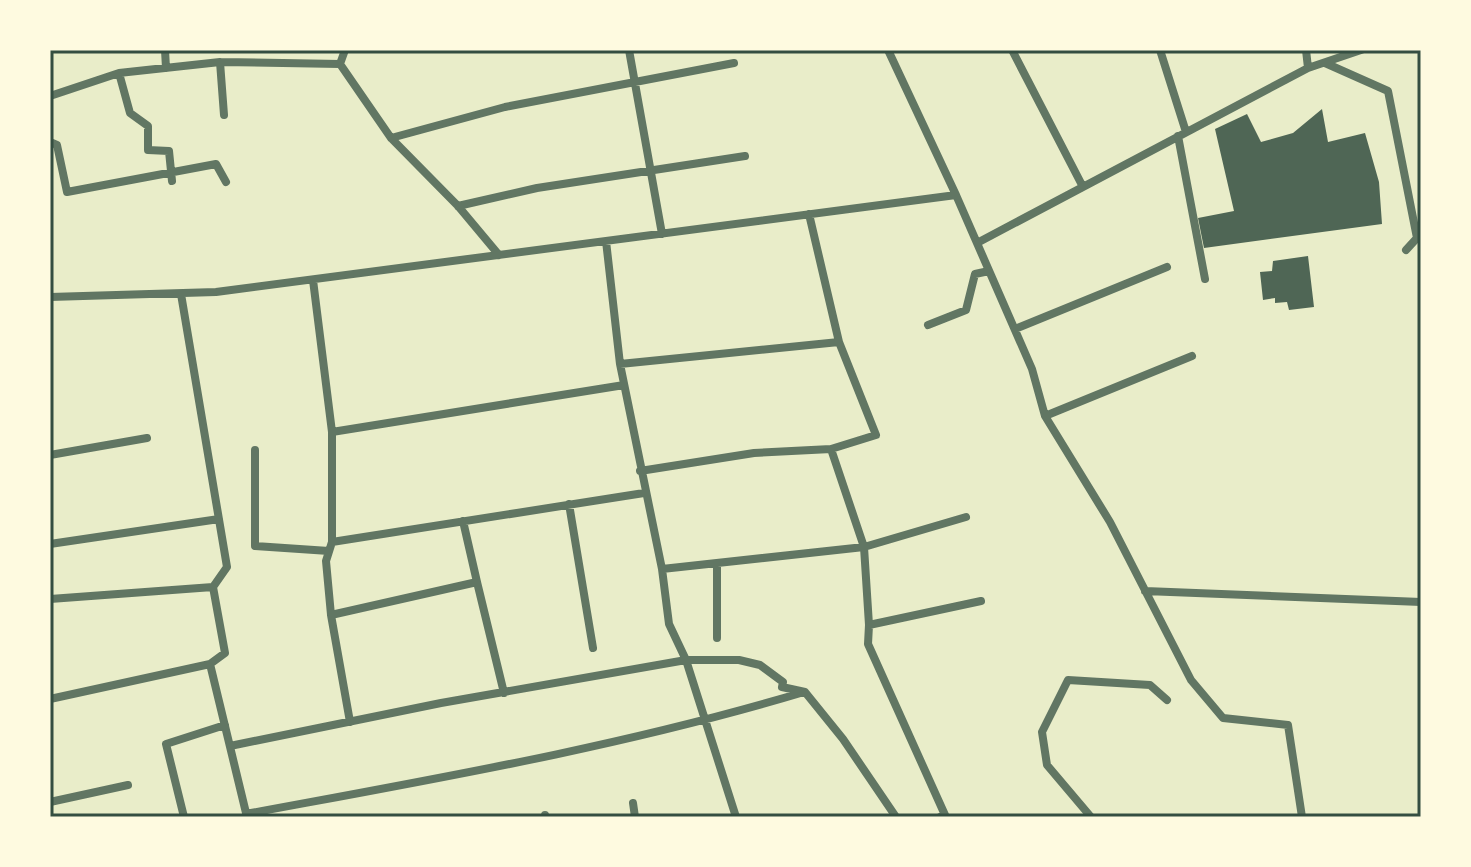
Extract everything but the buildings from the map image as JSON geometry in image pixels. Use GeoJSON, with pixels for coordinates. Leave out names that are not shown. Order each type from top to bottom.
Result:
{"type":"FeatureCollection","features":[{"type":"Feature","properties":{"kind":"street"},"geometry":{"type":"LineString","coordinates":[[165,50],[166,68]]}},
{"type":"Feature","properties":{"kind":"street"},"geometry":{"type":"LineString","coordinates":[[340,64],[345,50]]}},
{"type":"Feature","properties":{"kind":"street"},"geometry":{"type":"LineString","coordinates":[[629,50],[662,234]]}},
{"type":"Feature","properties":{"kind":"street"},"geometry":{"type":"LineString","coordinates":[[888,50],[1015,329],[1032,369],[1045,416],[1110,522],[1191,680],[1223,718],[1288,725],[1302,817]]}},
{"type":"Feature","properties":{"kind":"street"},"geometry":{"type":"LineString","coordinates":[[1012,50],[1083,187]]}},
{"type":"Feature","properties":{"kind":"street"},"geometry":{"type":"LineString","coordinates":[[1160,50],[1182,134],[1205,279]]}},
{"type":"Feature","properties":{"kind":"street"},"geometry":{"type":"LineString","coordinates":[[1306,50],[1308,68]]}},
{"type":"Feature","properties":{"kind":"street"},"geometry":{"type":"LineString","coordinates":[[977,243],[1308,68],[1361,50]]}},
{"type":"Feature","properties":{"kind":"street"},"geometry":{"type":"LineString","coordinates":[[220,62],[224,115]]}},
{"type":"Feature","properties":{"kind":"street"},"geometry":{"type":"LineString","coordinates":[[51,97],[119,73],[220,62],[340,64]]}},
{"type":"Feature","properties":{"kind":"street"},"geometry":{"type":"LineString","coordinates":[[1324,62],[1388,91],[1417,238],[1406,250]]}},
{"type":"Feature","properties":{"kind":"street"},"geometry":{"type":"LineString","coordinates":[[391,138],[505,107],[734,63]]}},
{"type":"Feature","properties":{"kind":"street"},"geometry":{"type":"LineString","coordinates":[[340,64],[391,138],[458,206],[499,255]]}},
{"type":"Feature","properties":{"kind":"street"},"geometry":{"type":"LineString","coordinates":[[119,73],[130,113],[148,126],[148,150],[169,151],[172,181]]}},
{"type":"Feature","properties":{"kind":"street"},"geometry":{"type":"LineString","coordinates":[[50,142],[57,145],[67,192],[216,164],[226,182]]}},
{"type":"Feature","properties":{"kind":"street"},"geometry":{"type":"LineString","coordinates":[[458,206],[537,188],[745,156]]}},
{"type":"Feature","properties":{"kind":"street"},"geometry":{"type":"LineString","coordinates":[[50,297],[181,294],[313,280],[956,195]]}},
{"type":"Feature","properties":{"kind":"street"},"geometry":{"type":"LineString","coordinates":[[640,471],[754,453],[831,449],[876,435],[839,342],[809,214]]}},
{"type":"Feature","properties":{"kind":"street"},"geometry":{"type":"LineString","coordinates":[[606,241],[620,364],[662,569],[669,624],[686,660],[736,817]]}},
{"type":"Feature","properties":{"kind":"street"},"geometry":{"type":"LineString","coordinates":[[1015,329],[1167,267]]}},
{"type":"Feature","properties":{"kind":"street"},"geometry":{"type":"LineString","coordinates":[[928,325],[966,310],[975,274],[989,271]]}},
{"type":"Feature","properties":{"kind":"street"},"geometry":{"type":"LineString","coordinates":[[313,280],[332,432],[331,546],[326,561],[331,615],[350,722]]}},
{"type":"Feature","properties":{"kind":"street"},"geometry":{"type":"LineString","coordinates":[[50,699],[210,664],[225,653],[213,587],[227,567],[181,294]]}},
{"type":"Feature","properties":{"kind":"street"},"geometry":{"type":"LineString","coordinates":[[620,364],[839,342]]}},
{"type":"Feature","properties":{"kind":"street"},"geometry":{"type":"LineString","coordinates":[[1045,416],[1192,356]]}},
{"type":"Feature","properties":{"kind":"street"},"geometry":{"type":"LineString","coordinates":[[332,432],[624,385]]}},
{"type":"Feature","properties":{"kind":"street"},"geometry":{"type":"LineString","coordinates":[[50,455],[147,438]]}},
{"type":"Feature","properties":{"kind":"street"},"geometry":{"type":"LineString","coordinates":[[831,449],[864,547],[868,644],[945,815],[940,817]]}},
{"type":"Feature","properties":{"kind":"street"},"geometry":{"type":"LineString","coordinates":[[255,450],[255,546],[331,546],[463,521],[644,493]]}},
{"type":"Feature","properties":{"kind":"street"},"geometry":{"type":"LineString","coordinates":[[569,504],[593,648]]}},
{"type":"Feature","properties":{"kind":"street"},"geometry":{"type":"LineString","coordinates":[[662,569],[864,547],[966,517]]}},
{"type":"Feature","properties":{"kind":"street"},"geometry":{"type":"LineString","coordinates":[[50,544],[219,519]]}},
{"type":"Feature","properties":{"kind":"street"},"geometry":{"type":"LineString","coordinates":[[463,521],[504,693]]}},
{"type":"Feature","properties":{"kind":"street"},"geometry":{"type":"LineString","coordinates":[[717,563],[717,638]]}},
{"type":"Feature","properties":{"kind":"street"},"geometry":{"type":"LineString","coordinates":[[331,615],[477,582]]}},
{"type":"Feature","properties":{"kind":"street"},"geometry":{"type":"LineString","coordinates":[[50,599],[213,587]]}},
{"type":"Feature","properties":{"kind":"street"},"geometry":{"type":"LineString","coordinates":[[1145,591],[1421,602]]}},
{"type":"Feature","properties":{"kind":"street"},"geometry":{"type":"LineString","coordinates":[[869,625],[981,601]]}},
{"type":"Feature","properties":{"kind":"street"},"geometry":{"type":"LineString","coordinates":[[230,746],[686,660],[739,660],[760,665],[783,682],[782,687],[805,692],[843,739],[896,817]]}},
{"type":"Feature","properties":{"kind":"street"},"geometry":{"type":"LineString","coordinates":[[210,664],[247,816],[600,748],[705,722],[805,692]]}},
{"type":"Feature","properties":{"kind":"street"},"geometry":{"type":"LineString","coordinates":[[1091,817],[1047,765],[1042,732],[1068,680],[1150,685],[1167,700]]}},
{"type":"Feature","properties":{"kind":"street"},"geometry":{"type":"LineString","coordinates":[[184,817],[166,744],[225,725]]}},
{"type":"Feature","properties":{"kind":"street"},"geometry":{"type":"LineString","coordinates":[[50,802],[128,785]]}},
{"type":"Feature","properties":{"kind":"street"},"geometry":{"type":"LineString","coordinates":[[633,803],[635,817]]}}]}
